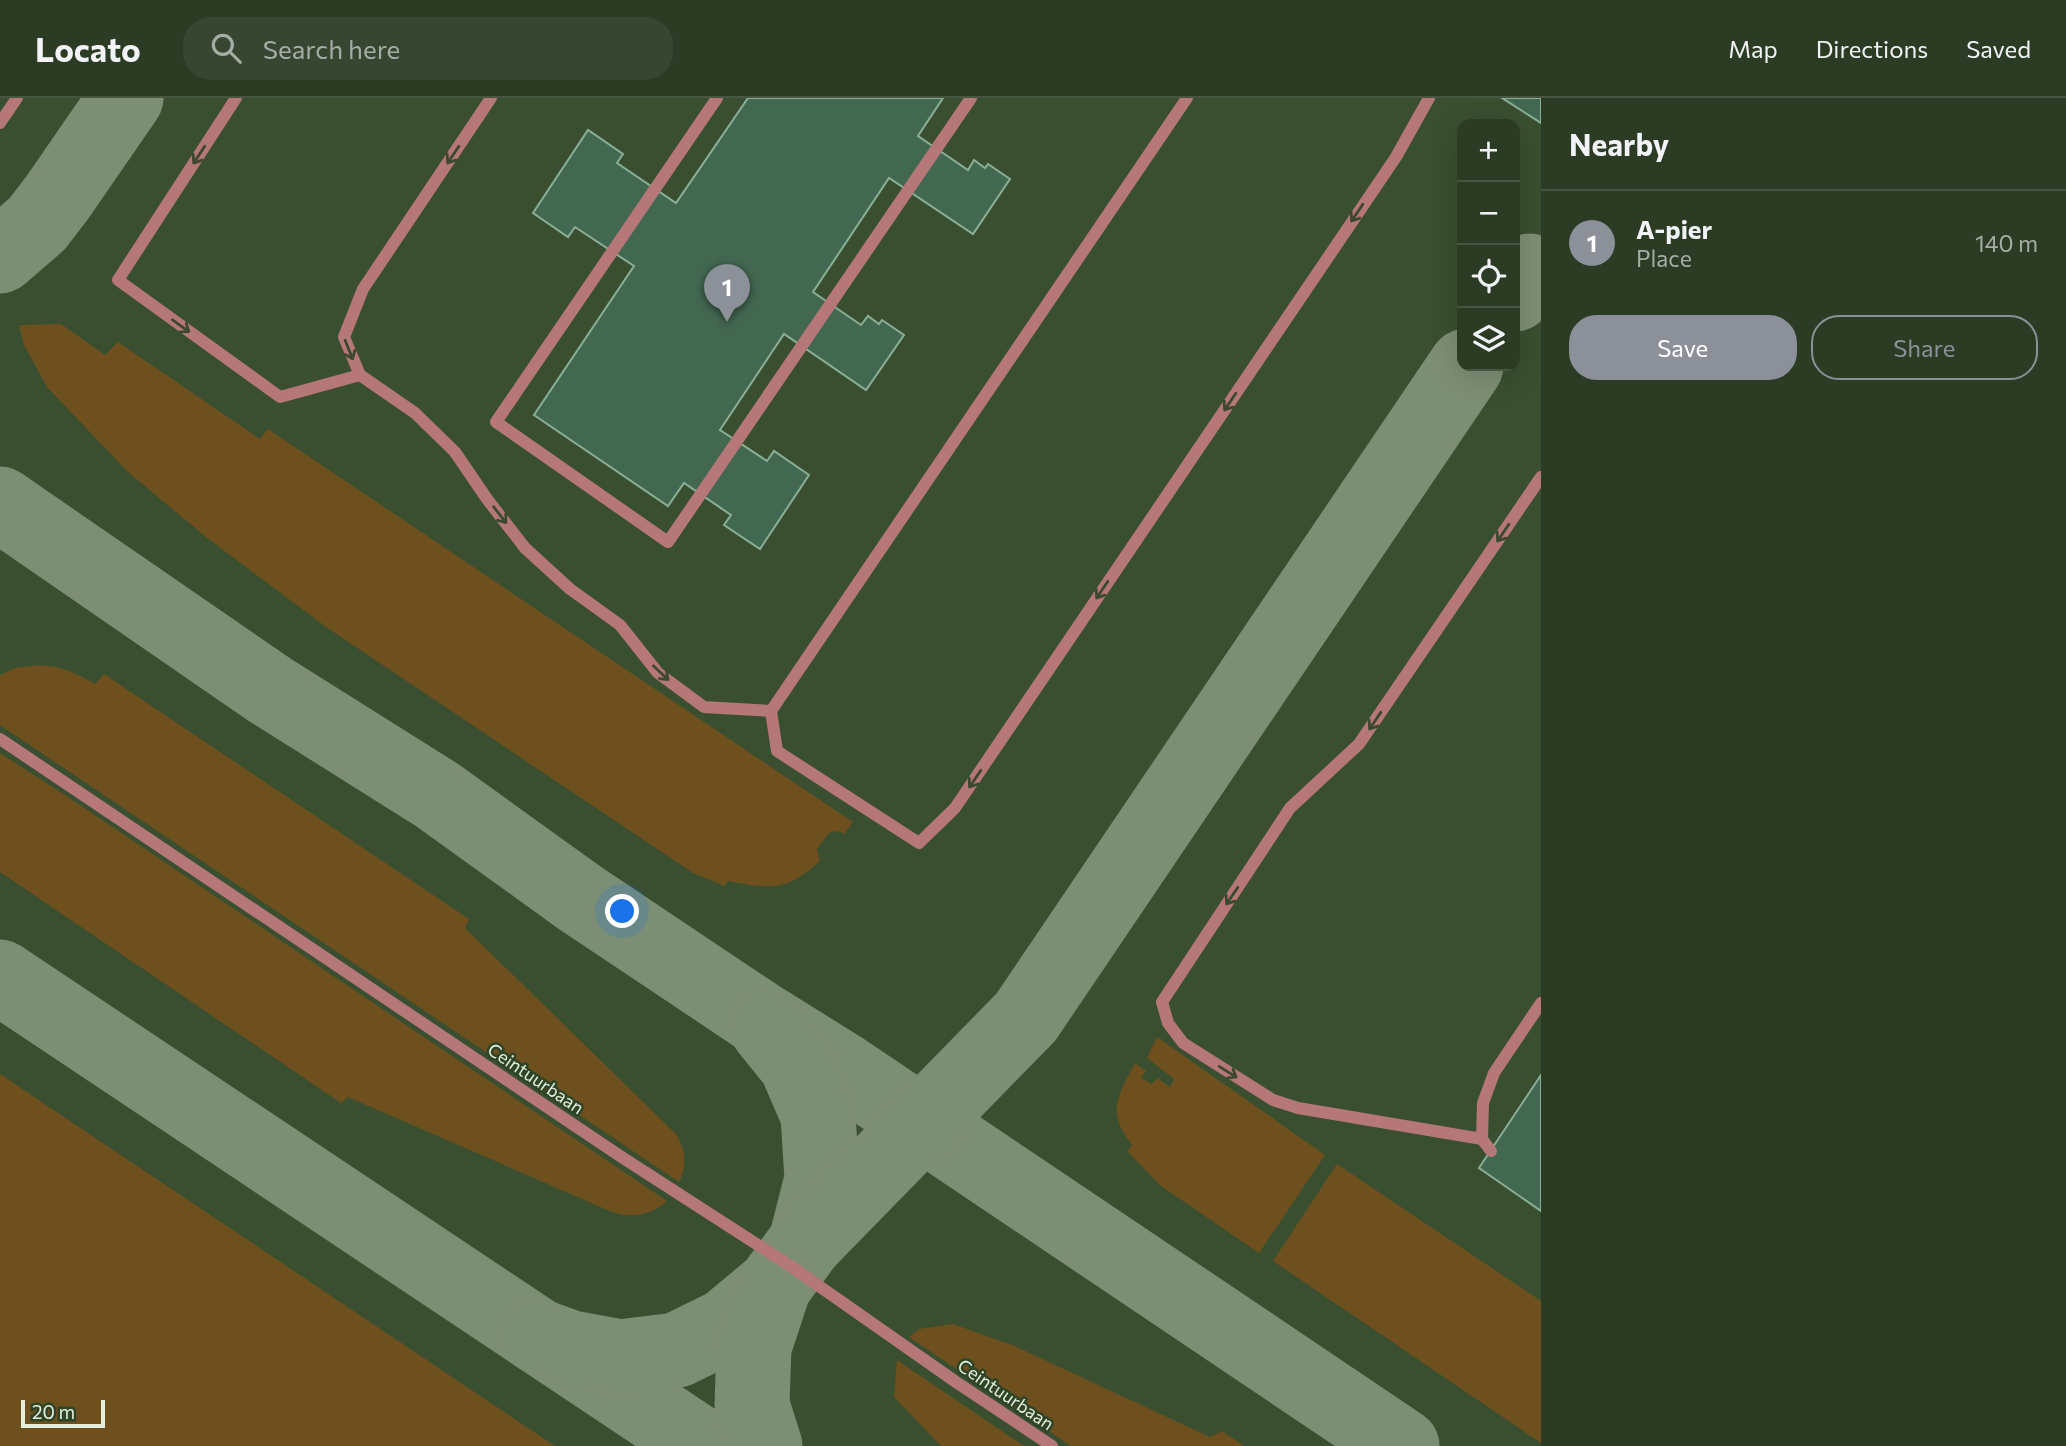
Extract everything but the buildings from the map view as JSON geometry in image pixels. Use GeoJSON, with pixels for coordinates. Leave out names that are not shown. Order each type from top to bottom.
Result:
{"type":"FeatureCollection","features":[{"type":"Feature","properties":{"kind":"lane"},"geometry":{"type":"LineString","coordinates":[[0,123],[17,98]]}},
{"type":"Feature","properties":{"kind":"lane"},"geometry":{"type":"LineString","coordinates":[[236,98],[118,280],[280,397],[360,375]]}},
{"type":"Feature","properties":{"kind":"lane"},"geometry":{"type":"LineString","coordinates":[[491,98],[363,289],[344,337],[360,375],[415,413],[455,452],[525,548],[570,589],[620,625],[658,673],[704,707],[771,711]]}},
{"type":"Feature","properties":{"kind":"lane"},"geometry":{"type":"LineString","coordinates":[[717,98],[496,422],[668,542],[971,98]]}},
{"type":"Feature","properties":{"kind":"lane"},"geometry":{"type":"LineString","coordinates":[[1187,98],[771,711],[777,751],[919,843],[955,808],[1396,157],[1429,98]]}},
{"type":"Feature","properties":{"kind":"lane"},"geometry":{"type":"LineString","coordinates":[[1482,1139],[1298,1108],[1273,1100],[1183,1043],[1168,1023],[1162,1002],[1290,808],[1359,744],[1541,477]]}},
{"type":"Feature","properties":{"kind":"lane","name":"Ceintuurbaan"},"geometry":{"type":"LineString","coordinates":[[0,739],[620,1156],[789,1265],[1052,1446]]}},
{"type":"Feature","properties":{"kind":"lane"},"geometry":{"type":"LineString","coordinates":[[1491,1151],[1482,1139],[1483,1103],[1494,1073],[1541,1003]]}},
{"type":"Feature","properties":{"kind":"shaded area"},"geometry":{"type":"Polygon","coordinates":[[[61,324],[105,355],[118,342],[260,439],[268,429],[853,822],[844,834],[838,831],[829,833],[817,849],[820,861],[787,883],[756,886],[728,881],[725,886],[693,873],[329,629],[206,537],[128,472],[47,387],[24,345],[19,325],[61,324]]]}},
{"type":"Feature","properties":{"kind":"shaded area"},"geometry":{"type":"Polygon","coordinates":[[[39,665],[68,671],[95,684],[104,674],[469,919],[465,928],[676,1134],[684,1157],[684,1169],[679,1182],[0,725],[0,675],[16,668],[39,665]]]}},
{"type":"Feature","properties":{"kind":"shaded area"},"geometry":{"type":"Polygon","coordinates":[[[0,753],[667,1201],[648,1213],[627,1215],[612,1212],[348,1097],[341,1103],[0,872],[0,753]]]}},
{"type":"Feature","properties":{"kind":"shaded area"},"geometry":{"type":"Polygon","coordinates":[[[1157,1037],[1325,1155],[1259,1253],[1161,1186],[1127,1151],[1132,1145],[1119,1123],[1117,1104],[1135,1063],[1146,1071],[1141,1078],[1152,1084],[1157,1078],[1170,1087],[1174,1079],[1147,1058],[1157,1037]]]}},
{"type":"Feature","properties":{"kind":"shaded area"},"geometry":{"type":"Polygon","coordinates":[[[0,1074],[555,1446],[0,1446],[0,1074]]]}},
{"type":"Feature","properties":{"kind":"shaded area"},"geometry":{"type":"Polygon","coordinates":[[[1337,1164],[1541,1301],[1541,1443],[1273,1261],[1337,1164]]]}},
{"type":"Feature","properties":{"kind":"shaded area"},"geometry":{"type":"Polygon","coordinates":[[[953,1324],[1012,1345],[1210,1437],[1222,1431],[1244,1446],[1071,1446],[909,1337],[919,1329],[953,1324]]]}},
{"type":"Feature","properties":{"kind":"shaded area"},"geometry":{"type":"Polygon","coordinates":[[[897,1360],[1024,1446],[941,1446],[894,1397],[897,1360]]]}},
{"type":"Feature","properties":{"kind":"taxiway"},"geometry":{"type":"LineString","coordinates":[[0,256],[37,224],[126,98]]}},
{"type":"Feature","properties":{"kind":"taxiway"},"geometry":{"type":"LineString","coordinates":[[1520,286],[1530,271]]}},
{"type":"Feature","properties":{"kind":"taxiway"},"geometry":{"type":"LineString","coordinates":[[538,1336],[571,1348],[620,1357],[677,1350],[726,1326],[774,1286],[806,1242],[1026,1017],[1463,371]]}},
{"type":"Feature","properties":{"kind":"taxiway"},"geometry":{"type":"LineString","coordinates":[[0,504],[270,690],[437,795],[580,898],[758,1017],[843,1070],[1402,1446]]}},
{"type":"Feature","properties":{"kind":"taxiway"},"geometry":{"type":"LineString","coordinates":[[0,977],[703,1446]]}},
{"type":"Feature","properties":{"kind":"taxiway"},"geometry":{"type":"LineString","coordinates":[[767,1028],[796,1064],[818,1115],[822,1179],[806,1242]]}},
{"type":"Feature","properties":{"kind":"taxiway"},"geometry":{"type":"LineString","coordinates":[[765,1446],[752,1405],[754,1347],[774,1286]]}},
{"type":"Feature","properties":{"kind":"place","name":"A-pier"},"geometry":{"type":"Point","coordinates":[727,322]}}]}
